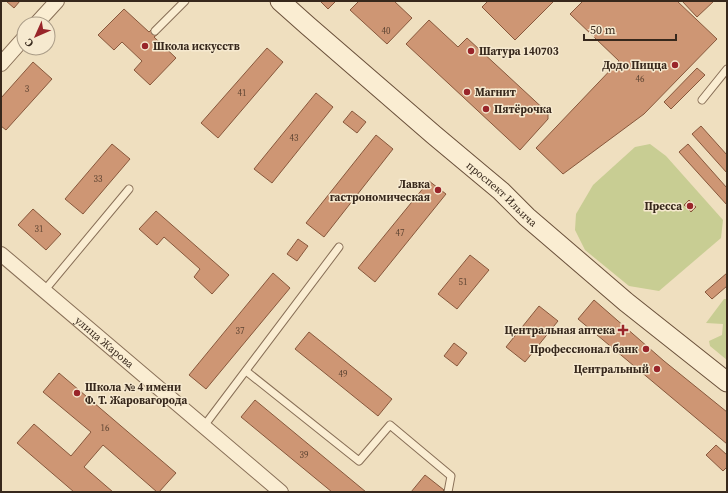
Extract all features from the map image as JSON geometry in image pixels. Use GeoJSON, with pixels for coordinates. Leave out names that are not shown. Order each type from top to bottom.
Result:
{"type":"FeatureCollection","features":[{"type":"Feature","properties":{"kind":"street"},"geometry":{"type":"LineString","coordinates":[[43,16],[57,1]]}},
{"type":"Feature","properties":{"kind":"street","name":"проспект Ильича"},"geometry":{"type":"LineString","coordinates":[[280,1],[434,135],[501,191],[546,234],[626,302],[727,382]]}},
{"type":"Feature","properties":{"kind":"street"},"geometry":{"type":"LineString","coordinates":[[1,64],[16,47]]}},
{"type":"Feature","properties":{"kind":"street","name":"улица Жарова"},"geometry":{"type":"LineString","coordinates":[[1,254],[281,492]]}},
{"type":"Feature","properties":{"kind":"lane"},"geometry":{"type":"LineString","coordinates":[[154,31],[185,1]]}},
{"type":"Feature","properties":{"kind":"lane"},"geometry":{"type":"LineString","coordinates":[[702,100],[727,69]]}},
{"type":"Feature","properties":{"kind":"lane"},"geometry":{"type":"LineString","coordinates":[[44,291],[129,189]]}},
{"type":"Feature","properties":{"kind":"lane"},"geometry":{"type":"LineString","coordinates":[[204,426],[339,247]]}},
{"type":"Feature","properties":{"kind":"lane"},"geometry":{"type":"LineString","coordinates":[[246,371],[359,461],[390,425],[451,476],[448,492]]}},
{"type":"Feature","properties":{"kind":"green space"},"geometry":{"type":"Polygon","coordinates":[[[650,144],[666,156],[723,220],[721,238],[659,291],[629,286],[585,250],[575,230],[576,214],[593,185],[635,147],[650,144]]]}},
{"type":"Feature","properties":{"kind":"green space"},"geometry":{"type":"Polygon","coordinates":[[[724,299],[727,299],[727,360],[710,346],[709,341],[722,335],[723,324],[706,323],[724,299]]]}},
{"type":"Feature","properties":{"kind":"building"},"geometry":{"type":"Polygon","coordinates":[[[6,1],[20,1],[14,8],[6,1]]]}},
{"type":"Feature","properties":{"kind":"building"},"geometry":{"type":"Polygon","coordinates":[[[320,1],[336,1],[328,9],[320,1]]]}},
{"type":"Feature","properties":{"kind":"building"},"geometry":{"type":"Polygon","coordinates":[[[359,1],[394,1],[412,18],[387,44],[350,10],[359,1]]]}},
{"type":"Feature","properties":{"kind":"building"},"geometry":{"type":"Polygon","coordinates":[[[488,1],[554,1],[515,40],[482,7],[488,1]]]}},
{"type":"Feature","properties":{"kind":"building"},"geometry":{"type":"Polygon","coordinates":[[[583,1],[677,1],[717,39],[644,114],[563,174],[536,148],[619,61],[570,14],[583,1]]]}},
{"type":"Feature","properties":{"kind":"building"},"geometry":{"type":"Polygon","coordinates":[[[682,1],[714,1],[697,17],[682,1]]]}},
{"type":"Feature","properties":{"kind":"building","name":"Школа искусств"},"geometry":{"type":"Polygon","coordinates":[[[124,9],[149,32],[152,29],[158,34],[154,37],[176,58],[150,85],[134,70],[142,61],[122,42],[114,50],[98,35],[124,9]]]}},
{"type":"Feature","properties":{"kind":"building"},"geometry":{"type":"Polygon","coordinates":[[[429,20],[458,47],[467,38],[548,113],[548,119],[520,150],[406,44],[429,20]]]}},
{"type":"Feature","properties":{"kind":"building"},"geometry":{"type":"Polygon","coordinates":[[[267,48],[283,62],[218,138],[201,123],[267,48]]]}},
{"type":"Feature","properties":{"kind":"building"},"geometry":{"type":"Polygon","coordinates":[[[33,62],[52,79],[6,130],[1,126],[1,98],[33,62]]]}},
{"type":"Feature","properties":{"kind":"building"},"geometry":{"type":"Polygon","coordinates":[[[697,68],[705,75],[671,109],[664,102],[697,68]]]}},
{"type":"Feature","properties":{"kind":"building"},"geometry":{"type":"Polygon","coordinates":[[[316,93],[333,107],[272,183],[254,169],[316,93]]]}},
{"type":"Feature","properties":{"kind":"building"},"geometry":{"type":"Polygon","coordinates":[[[352,111],[366,122],[357,133],[343,122],[352,111]]]}},
{"type":"Feature","properties":{"kind":"building"},"geometry":{"type":"Polygon","coordinates":[[[701,126],[727,155],[727,173],[692,134],[701,126]]]}},
{"type":"Feature","properties":{"kind":"building"},"geometry":{"type":"Polygon","coordinates":[[[376,135],[393,149],[324,237],[306,223],[376,135]]]}},
{"type":"Feature","properties":{"kind":"building"},"geometry":{"type":"Polygon","coordinates":[[[112,144],[130,159],[83,214],[65,199],[112,144]]]}},
{"type":"Feature","properties":{"kind":"building"},"geometry":{"type":"Polygon","coordinates":[[[688,144],[727,188],[727,205],[679,152],[688,144]]]}},
{"type":"Feature","properties":{"kind":"building"},"geometry":{"type":"Polygon","coordinates":[[[429,181],[446,194],[375,282],[358,268],[429,181]]]}},
{"type":"Feature","properties":{"kind":"building","name":"Пресса"},"geometry":{"type":"Polygon","coordinates":[[[689,200],[696,207],[691,212],[684,205],[689,200]]]}},
{"type":"Feature","properties":{"kind":"building"},"geometry":{"type":"Polygon","coordinates":[[[33,209],[61,234],[46,250],[18,225],[33,209]]]}},
{"type":"Feature","properties":{"kind":"building"},"geometry":{"type":"Polygon","coordinates":[[[156,211],[229,275],[212,294],[194,277],[200,269],[164,237],[157,245],[139,229],[156,211]]]}},
{"type":"Feature","properties":{"kind":"building"},"geometry":{"type":"Polygon","coordinates":[[[298,239],[308,246],[297,261],[287,254],[298,239]]]}},
{"type":"Feature","properties":{"kind":"building"},"geometry":{"type":"Polygon","coordinates":[[[470,255],[489,270],[457,309],[438,294],[470,255]]]}},
{"type":"Feature","properties":{"kind":"building"},"geometry":{"type":"Polygon","coordinates":[[[273,273],[290,288],[206,389],[189,375],[273,273]]]}},
{"type":"Feature","properties":{"kind":"building"},"geometry":{"type":"Polygon","coordinates":[[[727,273],[727,286],[712,299],[705,292],[727,273]]]}},
{"type":"Feature","properties":{"kind":"building","name":"Центральный"},"geometry":{"type":"Polygon","coordinates":[[[594,300],[664,361],[727,412],[727,444],[578,319],[594,300]]]}},
{"type":"Feature","properties":{"kind":"building"},"geometry":{"type":"Polygon","coordinates":[[[539,306],[558,321],[525,362],[506,347],[539,306]]]}},
{"type":"Feature","properties":{"kind":"building"},"geometry":{"type":"Polygon","coordinates":[[[309,332],[392,399],[378,416],[295,349],[309,332]]]}},
{"type":"Feature","properties":{"kind":"building"},"geometry":{"type":"Polygon","coordinates":[[[454,343],[467,353],[457,366],[444,356],[454,343]]]}},
{"type":"Feature","properties":{"kind":"building"},"geometry":{"type":"Polygon","coordinates":[[[59,373],[176,473],[159,492],[157,492],[103,445],[84,467],[113,492],[74,492],[17,443],[34,424],[71,456],[91,432],[43,392],[59,373]]]}},
{"type":"Feature","properties":{"kind":"building"},"geometry":{"type":"Polygon","coordinates":[[[255,400],[366,492],[332,492],[241,417],[255,400]]]}},
{"type":"Feature","properties":{"kind":"building"},"geometry":{"type":"Polygon","coordinates":[[[716,445],[727,455],[727,467],[723,471],[706,455],[716,445]]]}},
{"type":"Feature","properties":{"kind":"building"},"geometry":{"type":"Polygon","coordinates":[[[425,475],[444,490],[442,492],[411,492],[425,475]]]}},
{"type":"Feature","properties":{"kind":"place","name":"Школа искусств"},"geometry":{"type":"Point","coordinates":[145,46]}},
{"type":"Feature","properties":{"kind":"place","name":"Шатура 140703"},"geometry":{"type":"Point","coordinates":[471,51]}},
{"type":"Feature","properties":{"kind":"place","name":"Додо Пицца"},"geometry":{"type":"Point","coordinates":[675,65]}},
{"type":"Feature","properties":{"kind":"place","name":"Магнит"},"geometry":{"type":"Point","coordinates":[467,92]}},
{"type":"Feature","properties":{"kind":"place","name":"Пятёрочка"},"geometry":{"type":"Point","coordinates":[486,109]}},
{"type":"Feature","properties":{"kind":"place","name":"Лавка гастрономическая"},"geometry":{"type":"Point","coordinates":[438,190]}},
{"type":"Feature","properties":{"kind":"place","name":"Пресса"},"geometry":{"type":"Point","coordinates":[690,206]}},
{"type":"Feature","properties":{"kind":"place","name":"Центральная аптека"},"geometry":{"type":"Point","coordinates":[623,330]}},
{"type":"Feature","properties":{"kind":"place","name":"Профессионал банк"},"geometry":{"type":"Point","coordinates":[646,349]}},
{"type":"Feature","properties":{"kind":"place","name":"Центральный"},"geometry":{"type":"Point","coordinates":[657,369]}},
{"type":"Feature","properties":{"kind":"place","name":"Школа № 4 имени Ф. Т. Жаровагорода"},"geometry":{"type":"Point","coordinates":[77,393]}}]}
